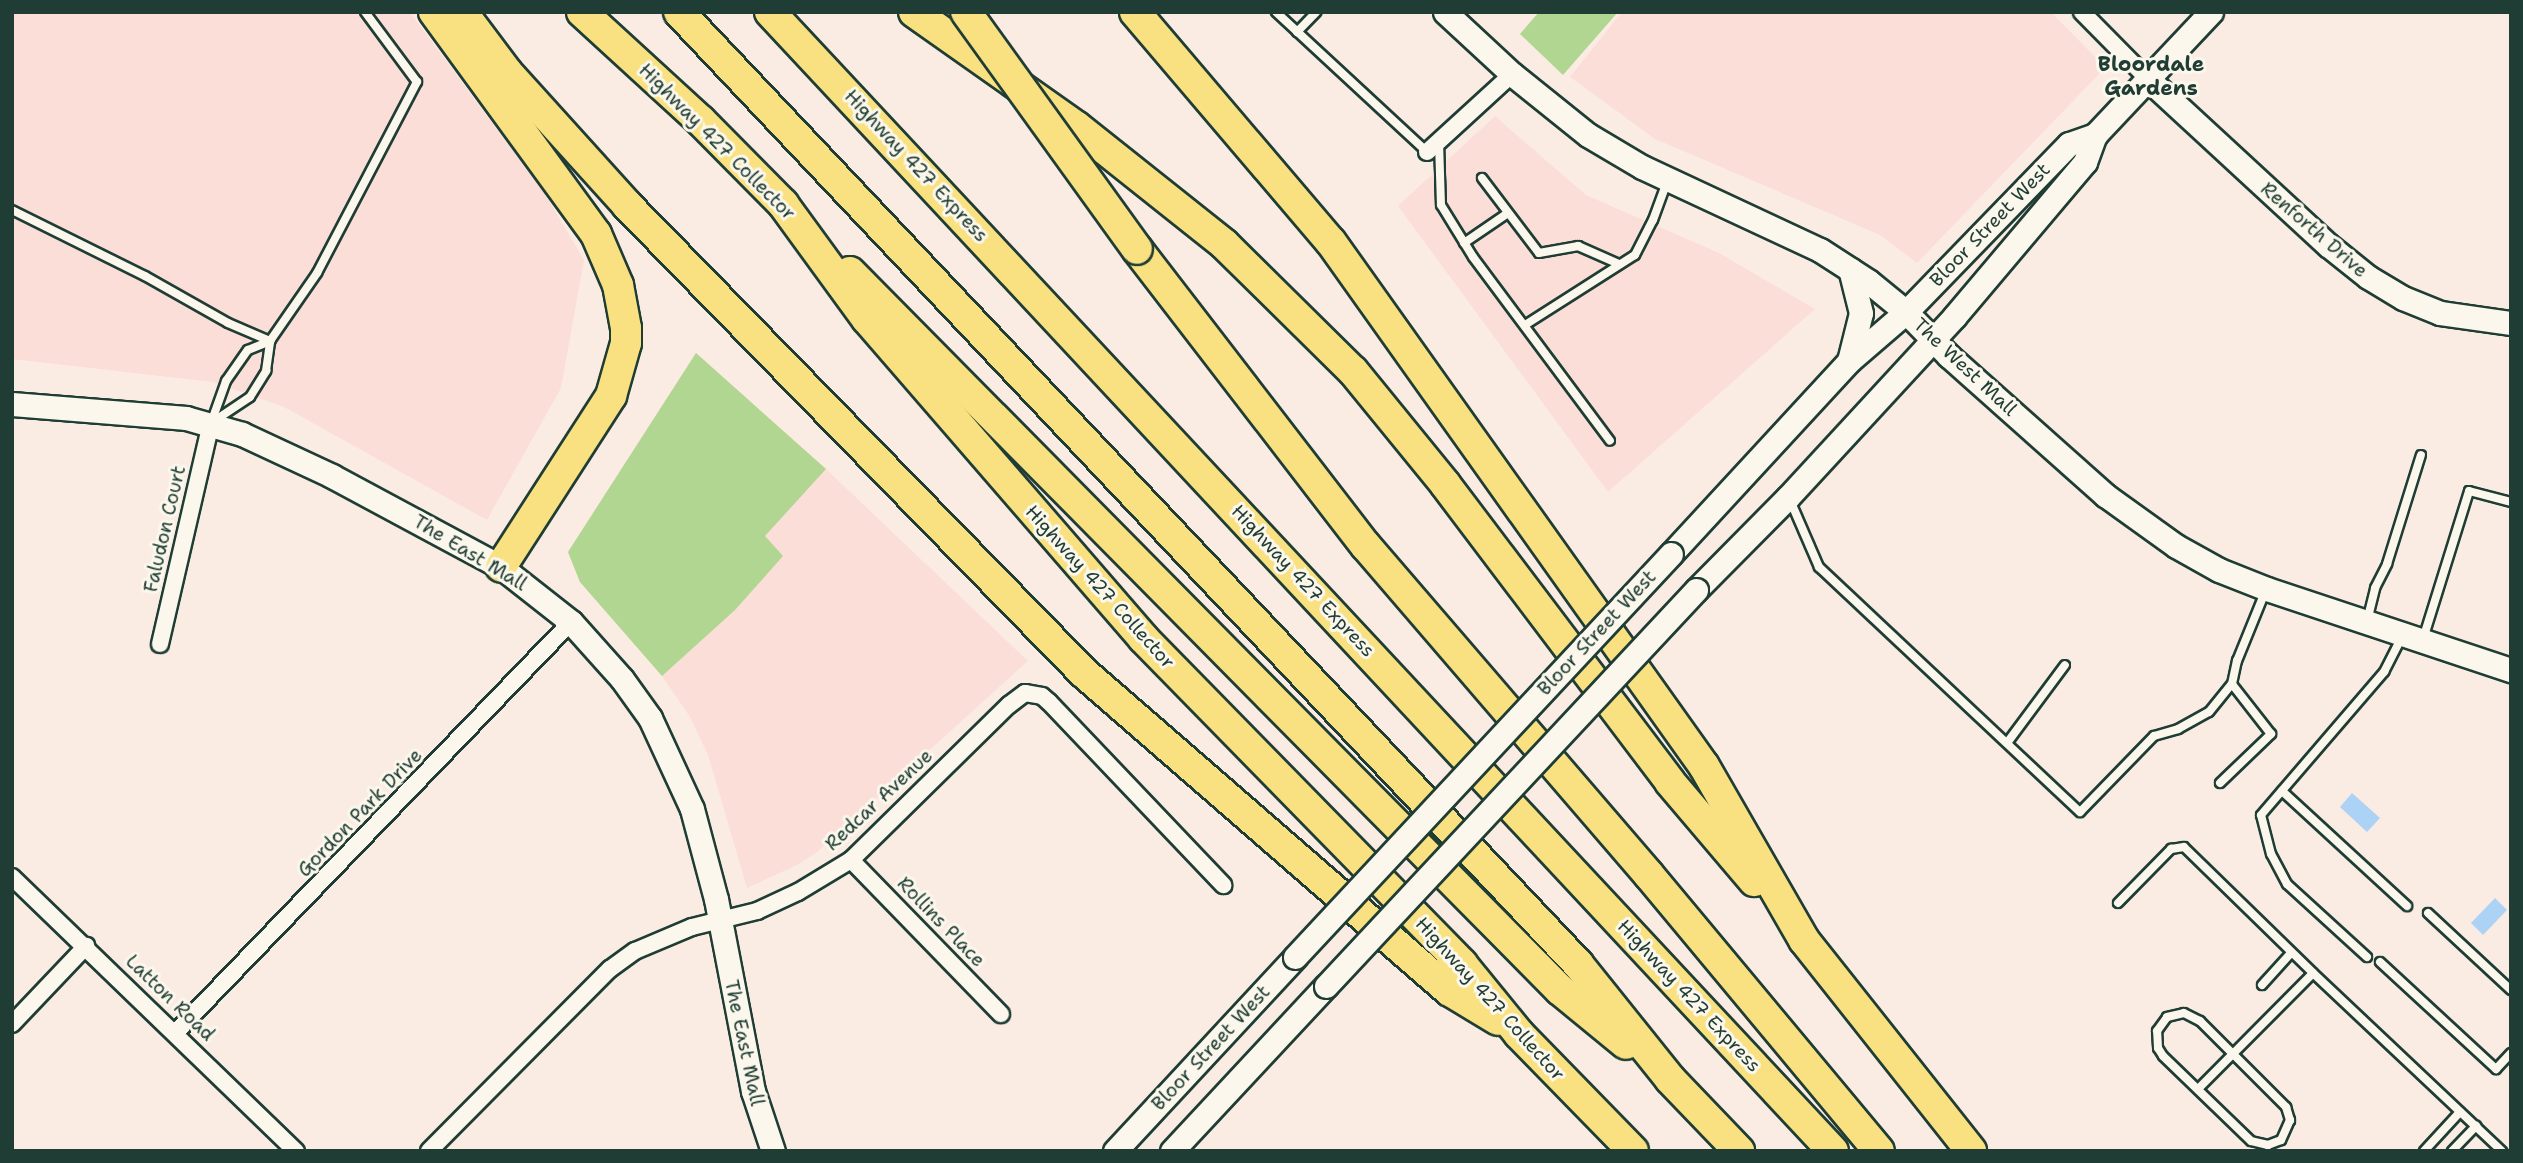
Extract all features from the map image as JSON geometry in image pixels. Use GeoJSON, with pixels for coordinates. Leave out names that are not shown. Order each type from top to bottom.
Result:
{"type":"FeatureCollection","features":[{"type":"Feature","properties":{"kind":"highway"},"geometry":{"type":"LineString","coordinates":[[434,12],[596,234],[618,285],[626,328],[626,343],[611,396],[500,567]]}},
{"type":"Feature","properties":{"kind":"highway"},"geometry":{"type":"LineString","coordinates":[[462,12],[507,72],[627,205],[1084,673],[1450,991],[1519,1034]]}},
{"type":"Feature","properties":{"kind":"highway","name":"Highway 427 Collector"},"geometry":{"type":"LineString","coordinates":[[582,12],[701,121],[783,204],[867,319],[1135,628],[1462,964],[1519,1034],[1633,1151]]}},
{"type":"Feature","properties":{"kind":"highway"},"geometry":{"type":"LineString","coordinates":[[679,12],[1578,964],[1670,1079],[1739,1151]]}},
{"type":"Feature","properties":{"kind":"highway","name":"Highway 427 Express"},"geometry":{"type":"LineString","coordinates":[[770,12],[1833,1151]]}},
{"type":"Feature","properties":{"kind":"highway"},"geometry":{"type":"LineString","coordinates":[[914,12],[1077,127],[1224,244],[1353,371],[1444,484],[1670,782],[1804,940],[1971,1151]]}},
{"type":"Feature","properties":{"kind":"highway"},"geometry":{"type":"LineString","coordinates":[[965,12],[1137,249],[1366,546],[1640,865],[1879,1151]]}},
{"type":"Feature","properties":{"kind":"highway"},"geometry":{"type":"LineString","coordinates":[[1135,12],[1331,242],[1704,765],[1804,940]]}},
{"type":"Feature","properties":{"kind":"highway"},"geometry":{"type":"LineString","coordinates":[[783,204],[1560,990],[1670,1079]]}},
{"type":"Feature","properties":{"kind":"main road","name":"The West Mall"},"geometry":{"type":"LineString","coordinates":[[1444,12],[1511,74],[1588,135],[1668,179],[1819,250],[1850,269],[1906,312],[2105,495],[2176,546],[2219,570],[2267,589],[2511,670]]}},
{"type":"Feature","properties":{"kind":"main road","name":"Bloor Street West"},"geometry":{"type":"LineString","coordinates":[[1172,1151],[1696,590],[1934,340],[2085,162],[2095,135],[2211,12]]}},
{"type":"Feature","properties":{"kind":"main road","name":"Renforth Drive"},"geometry":{"type":"LineString","coordinates":[[2148,79],[2328,245],[2368,277],[2403,298],[2440,313],[2511,323]]}},
{"type":"Feature","properties":{"kind":"main road","name":"Bloor Street West"},"geometry":{"type":"LineString","coordinates":[[1115,1151],[1849,361],[1906,312],[2069,144],[2095,135]]}},
{"type":"Feature","properties":{"kind":"main road"},"geometry":{"type":"LineString","coordinates":[[1849,361],[1861,313],[1850,269]]}},
{"type":"Feature","properties":{"kind":"main road","name":"The East Mall"},"geometry":{"type":"LineString","coordinates":[[12,404],[186,418],[211,423],[268,445],[332,476],[500,567],[571,622],[622,678],[661,737],[692,809],[719,918],[753,1091],[773,1151]]}},
{"type":"Feature","properties":{"kind":"street"},"geometry":{"type":"LineString","coordinates":[[2082,12],[2148,79]]}},
{"type":"Feature","properties":{"kind":"street"},"geometry":{"type":"LineString","coordinates":[[1433,147],[1511,74]]}},
{"type":"Feature","properties":{"kind":"street","name":"Faludon Court"},"geometry":{"type":"LineString","coordinates":[[160,644],[211,423]]}},
{"type":"Feature","properties":{"kind":"street","name":"Gordon Park Drive"},"geometry":{"type":"LineString","coordinates":[[176,1032],[571,622]]}},
{"type":"Feature","properties":{"kind":"street","name":"Redcar Avenue"},"geometry":{"type":"LineString","coordinates":[[429,1151],[610,969],[653,942],[719,918],[757,911],[798,892],[851,860],[1016,698],[1034,693],[1049,702],[1223,885]]}},
{"type":"Feature","properties":{"kind":"street","name":"Rollins Place"},"geometry":{"type":"LineString","coordinates":[[851,860],[1001,1014]]}},
{"type":"Feature","properties":{"kind":"street","name":"Latton Road"},"geometry":{"type":"LineString","coordinates":[[12,877],[176,1032],[296,1151]]}},
{"type":"Feature","properties":{"kind":"street"},"geometry":{"type":"LineString","coordinates":[[12,1024],[86,946]]}},
{"type":"Feature","properties":{"kind":"lane"},"geometry":{"type":"LineString","coordinates":[[211,423],[248,400],[266,371],[270,341],[317,273],[417,82],[365,12]]}},
{"type":"Feature","properties":{"kind":"lane"},"geometry":{"type":"LineString","coordinates":[[1276,12],[1433,147],[1441,205],[1464,243],[1610,441]]}},
{"type":"Feature","properties":{"kind":"lane"},"geometry":{"type":"LineString","coordinates":[[1297,32],[1316,12]]}},
{"type":"Feature","properties":{"kind":"lane"},"geometry":{"type":"LineString","coordinates":[[1482,178],[1539,253],[1578,246],[1619,264]]}},
{"type":"Feature","properties":{"kind":"lane"},"geometry":{"type":"LineString","coordinates":[[1525,326],[1635,255],[1653,220],[1668,179]]}},
{"type":"Feature","properties":{"kind":"lane"},"geometry":{"type":"LineString","coordinates":[[12,209],[145,276],[228,323],[270,341]]}},
{"type":"Feature","properties":{"kind":"lane"},"geometry":{"type":"LineString","coordinates":[[1464,243],[1508,213]]}},
{"type":"Feature","properties":{"kind":"lane"},"geometry":{"type":"LineString","coordinates":[[211,423],[226,381],[248,350],[270,341]]}},
{"type":"Feature","properties":{"kind":"lane"},"geometry":{"type":"LineString","coordinates":[[2367,622],[2375,587],[2387,564],[2421,455]]}},
{"type":"Feature","properties":{"kind":"lane"},"geometry":{"type":"LineString","coordinates":[[2367,957],[2287,884],[2271,854],[2262,815],[2413,638],[2469,491],[2511,502]]}},
{"type":"Feature","properties":{"kind":"lane"},"geometry":{"type":"LineString","coordinates":[[1788,496],[1819,567],[2080,812],[2154,736],[2178,729],[2209,712],[2232,684],[2237,661],[2267,589]]}},
{"type":"Feature","properties":{"kind":"lane"},"geometry":{"type":"LineString","coordinates":[[2007,743],[2065,665]]}},
{"type":"Feature","properties":{"kind":"lane"},"geometry":{"type":"LineString","coordinates":[[2220,783],[2271,734],[2232,684]]}},
{"type":"Feature","properties":{"kind":"lane"},"geometry":{"type":"LineString","coordinates":[[2283,791],[2407,906]]}},
{"type":"Feature","properties":{"kind":"lane"},"geometry":{"type":"LineString","coordinates":[[2118,902],[2171,849],[2180,845],[2502,1151]]}},
{"type":"Feature","properties":{"kind":"lane"},"geometry":{"type":"LineString","coordinates":[[2428,913],[2511,990]]}},
{"type":"Feature","properties":{"kind":"lane"},"geometry":{"type":"LineString","coordinates":[[2262,985],[2291,953]]}},
{"type":"Feature","properties":{"kind":"lane"},"geometry":{"type":"LineString","coordinates":[[2380,962],[2496,1069],[2511,1053]]}},
{"type":"Feature","properties":{"kind":"lane"},"geometry":{"type":"LineString","coordinates":[[2198,1089],[2313,973]]}},
{"type":"Feature","properties":{"kind":"lane"},"geometry":{"type":"LineString","coordinates":[[2176,1014],[2193,1016],[2286,1107],[2290,1120],[2286,1134],[2268,1145],[2251,1141],[2198,1089],[2158,1048],[2157,1031],[2161,1023],[2176,1014]]}},
{"type":"Feature","properties":{"kind":"lane"},"geometry":{"type":"LineString","coordinates":[[2424,1151],[2460,1112]]}},
{"type":"Feature","properties":{"kind":"lane"},"geometry":{"type":"LineString","coordinates":[[2452,1151],[2476,1126]]}},
{"type":"Feature","properties":{"kind":"shaded area"},"geometry":{"type":"Polygon","coordinates":[[[12,12],[410,12],[547,197],[584,260],[561,388],[487,520],[284,407],[213,382],[12,359],[12,12]]]}},
{"type":"Feature","properties":{"kind":"shaded area"},"geometry":{"type":"Polygon","coordinates":[[[1622,12],[2051,12],[2100,62],[2102,71],[1917,263],[1880,235],[1655,139],[1570,77],[1622,12]]]}},
{"type":"Feature","properties":{"kind":"shaded area"},"geometry":{"type":"Polygon","coordinates":[[[1495,116],[1586,195],[1719,253],[1815,309],[1608,492],[1398,206],[1495,116]]]}},
{"type":"Feature","properties":{"kind":"shaded area"},"geometry":{"type":"Polygon","coordinates":[[[696,353],[826,469],[1028,661],[817,852],[797,865],[747,888],[708,755],[690,717],[662,676],[580,582],[568,552],[696,353]]]}},
{"type":"Feature","properties":{"kind":"green space"},"geometry":{"type":"Polygon","coordinates":[[[1539,12],[1618,12],[1563,75],[1520,34],[1539,12]]]}},
{"type":"Feature","properties":{"kind":"green space"},"geometry":{"type":"Polygon","coordinates":[[[696,353],[826,469],[765,536],[783,556],[735,610],[662,676],[580,582],[568,552],[696,353]]]}},
{"type":"Feature","properties":{"kind":"water"},"geometry":{"type":"Polygon","coordinates":[[[2352,793],[2380,818],[2367,832],[2340,807],[2352,793]]]}},
{"type":"Feature","properties":{"kind":"water"},"geometry":{"type":"Polygon","coordinates":[[[2495,898],[2507,910],[2483,935],[2471,923],[2495,898]]]}},
{"type":"Feature","properties":{"kind":"district","name":"Bloordale Gardens"},"geometry":{"type":"Point","coordinates":[2151,76]}}]}
